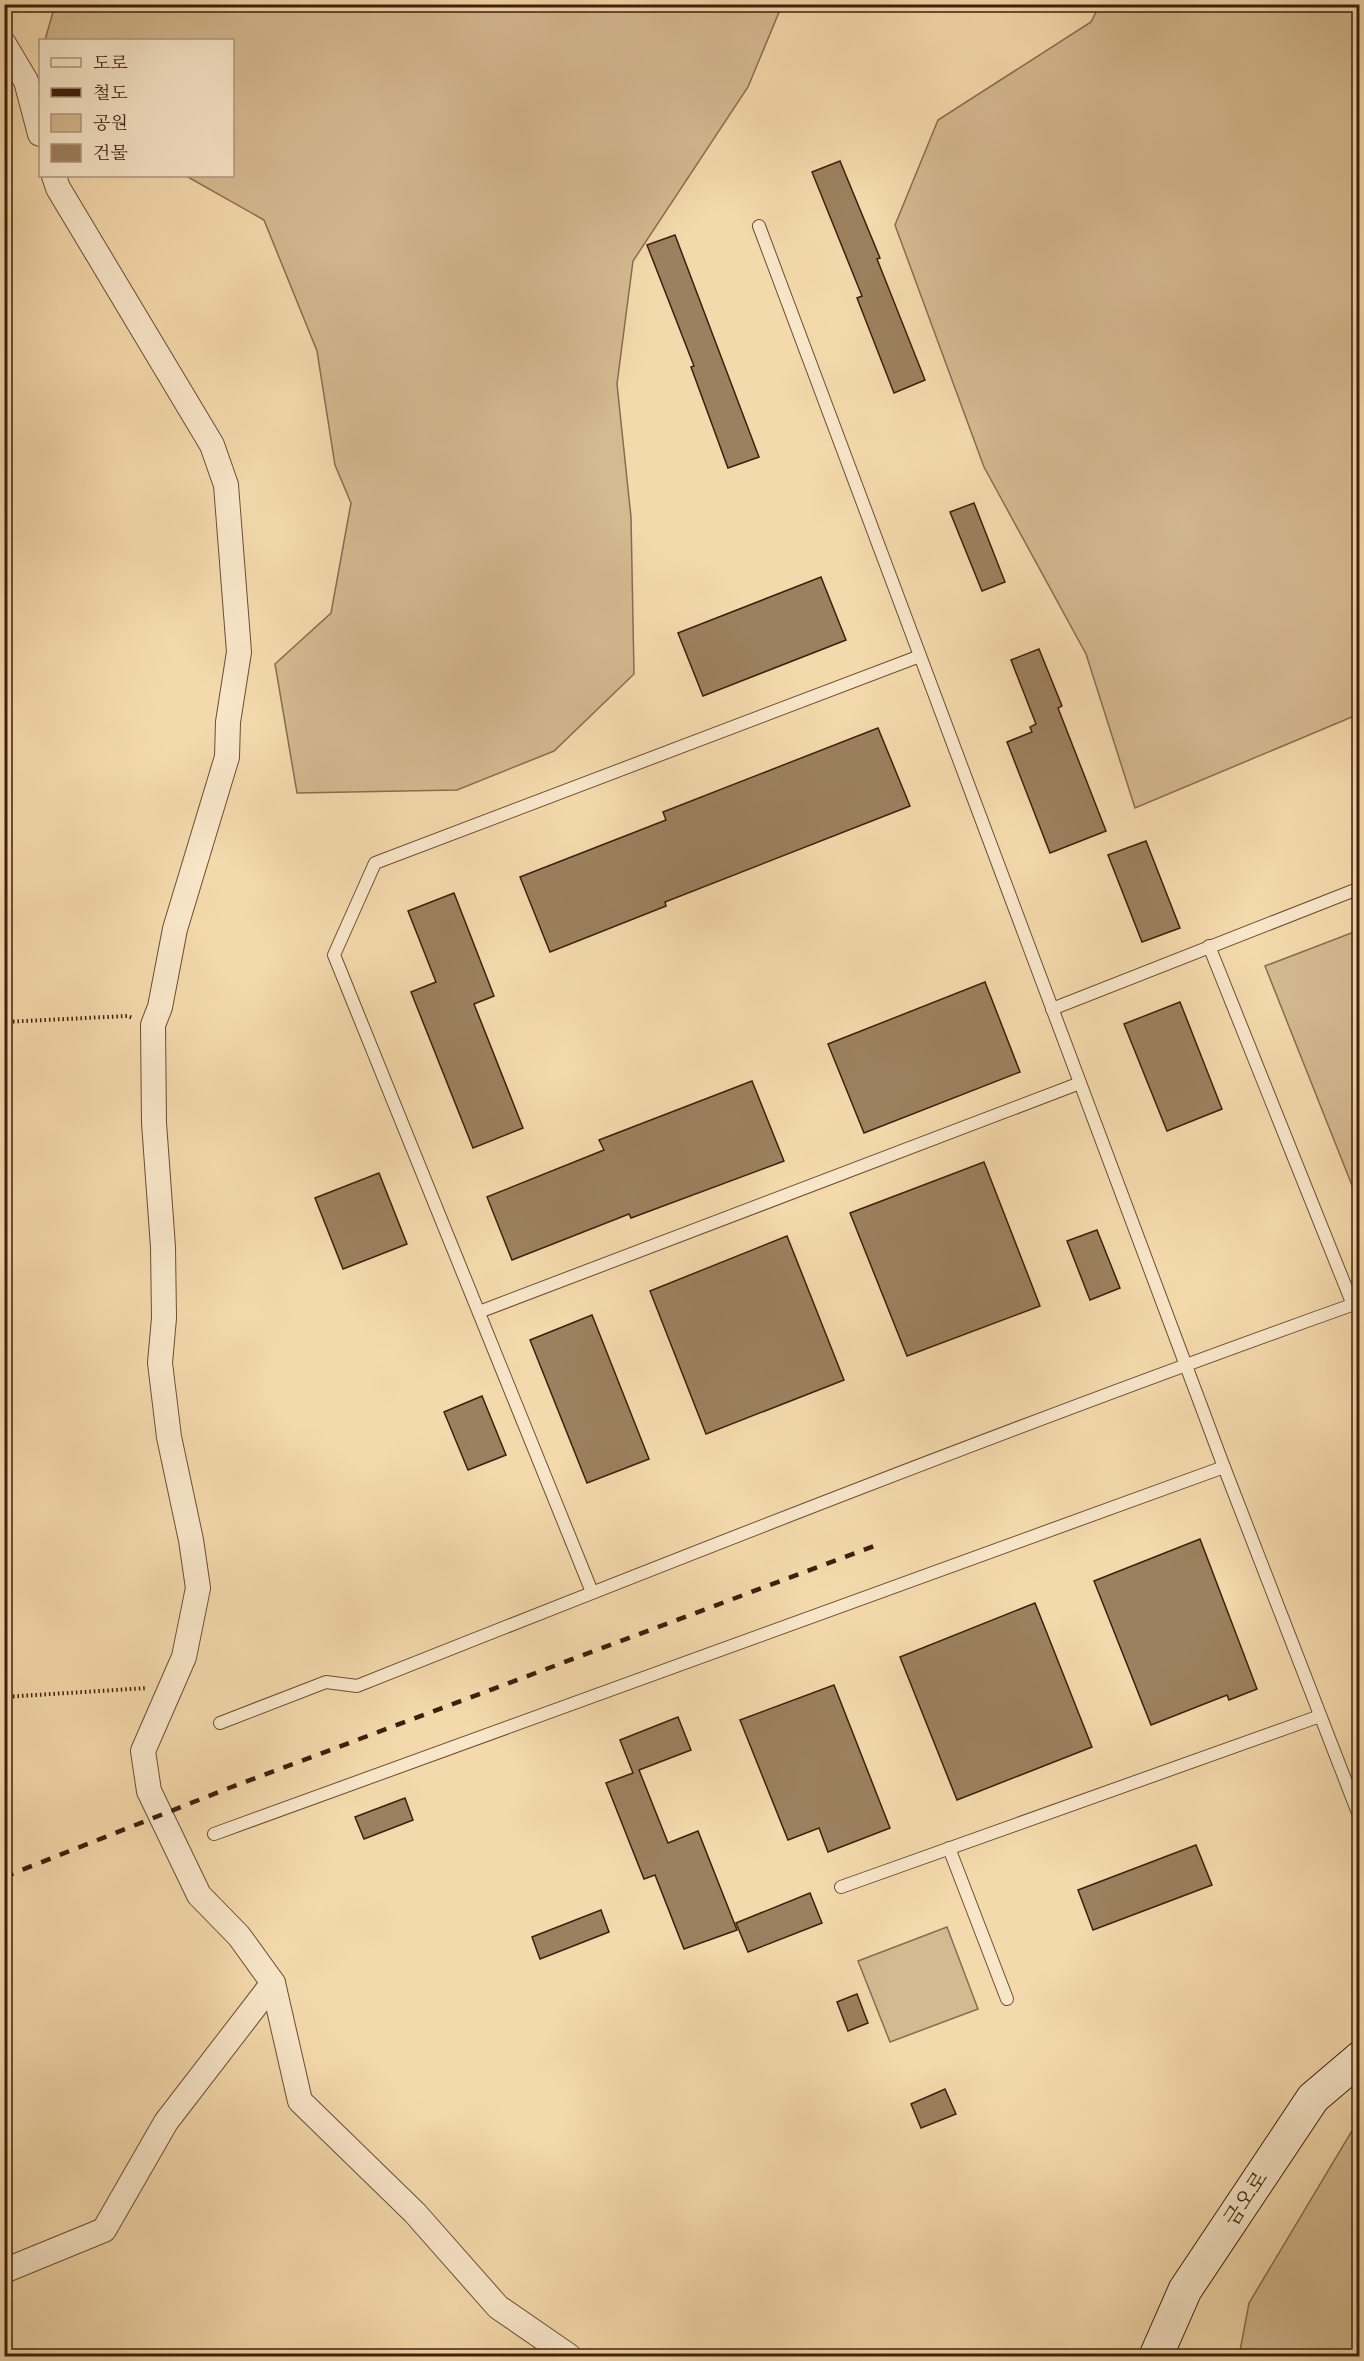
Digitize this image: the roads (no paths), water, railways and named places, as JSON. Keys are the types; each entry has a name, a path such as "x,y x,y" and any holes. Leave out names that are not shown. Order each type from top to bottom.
{"street":[{"path":"4,44 26,81 39,130"},
{"path":"54,177 58,188 126,304 212,445 226,485 239,652 228,722 227,757 176,929 160,1007 153,1025 154,1123 164,1294 160,1363 169,1437 191,1540 198,1588 184,1657 143,1751 149,1791 199,1895 239,1936 273,1983 300,2102 415,2213 498,2307 569,2356"},
{"path":"4,2271 104,2230 166,2122 273,1983"},
{"name":"금오로","path":"1156,2356 1185,2290 1313,2098 1359,2058"}],"lane":[{"path":"759,226 1224,1467 1359,1818"},
{"path":"592,1592 334,955 375,863 920,657"},
{"path":"1052,1008 1359,888"},
{"path":"220,1723 326,1682 357,1686 592,1592 1186,1364 1356,1303 1209,946"},
{"path":"479,1312 1080,1083"},
{"path":"214,1834 1224,1467"},
{"path":"841,1887 1320,1716"},
{"path":"949,1848 1007,1999"}],"railway":[{"path":"4,1877 229,1788 874,1546"}]}
